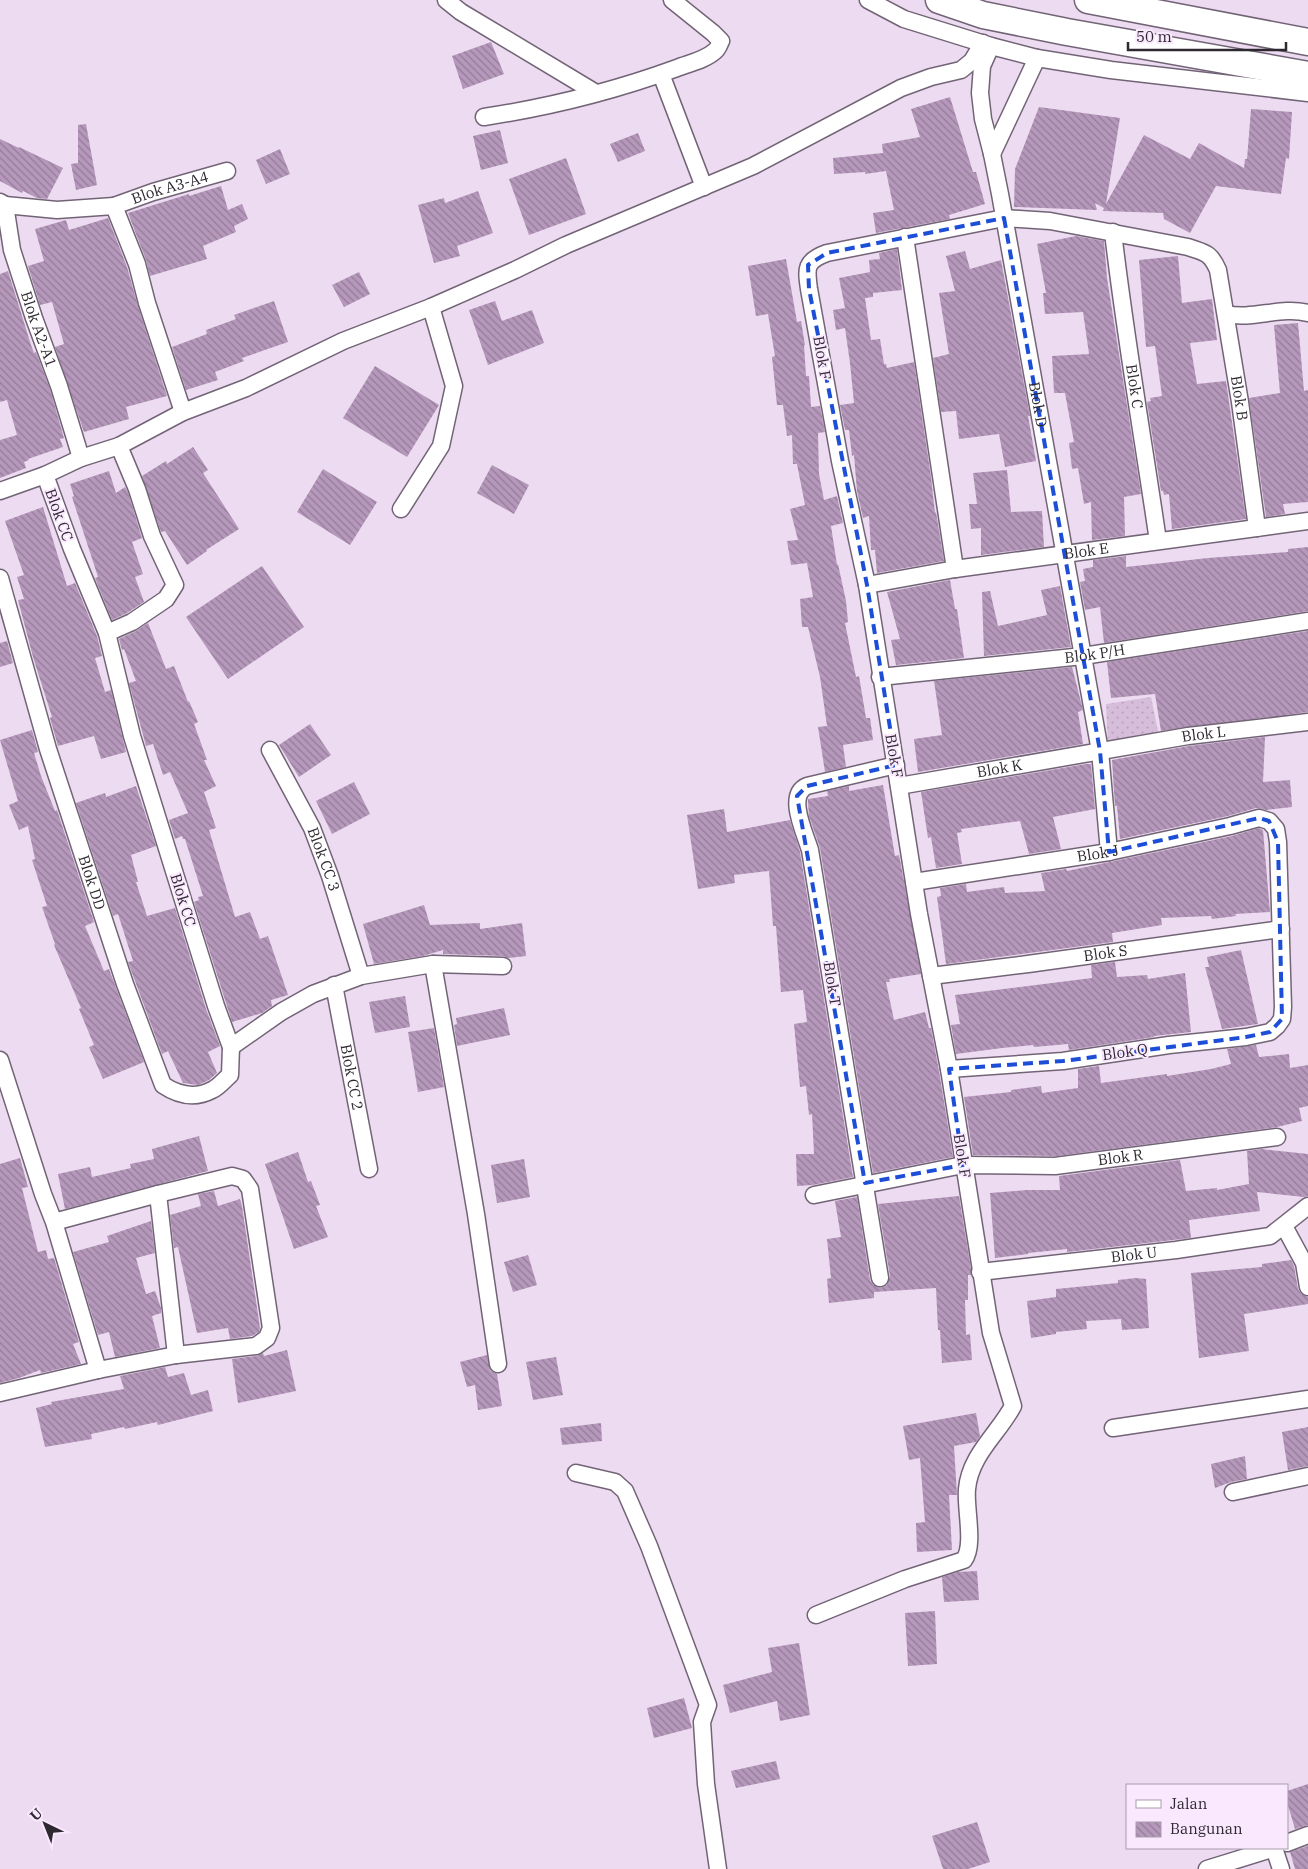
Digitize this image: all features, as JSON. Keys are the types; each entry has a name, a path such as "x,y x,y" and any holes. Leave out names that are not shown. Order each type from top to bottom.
{"main road":[{"path":"939,0 983,14 1020,22 1308,75"},
{"path":"1088,0 1308,42"}],"street":[{"path":"446,0 461,12 596,92"},
{"path":"484,117 538,108 661,74 706,58 717,50 720,41 713,33 672,0"},
{"path":"868,0 904,19 987,45 1037,58 1111,70 1308,93"},
{"path":"0,491 45,475 81,458 119,446 183,412 246,388 343,341 431,307 566,245 753,166 901,88 931,77 961,70 987,45"},
{"name":"Blok D","path":"987,45 980,76 983,119 992,154 1004,218 1100,751 1108,852"},
{"path":"992,154 1037,58"},
{"path":"661,74 704,187"},
{"name":"Blok A3-A4","path":"3,203 57,210 114,206 153,192 227,171"},
{"name":"Blok A2-A1","path":"3,203 12,250 59,386 81,458"},
{"path":"114,206 137,264 147,303 183,412"},
{"path":"955,569 905,237 1004,218 1050,221 1113,232"},
{"name":"Blok B","path":"1113,232 1188,247 1212,258 1218,270 1240,402 1257,528"},
{"name":"Blok C","path":"1113,232 1125,331 1158,541"},
{"name":"Blok F","path":"816,1615 905,1579 964,1560 968,1550 967,1489 970,1473 976,1458 1013,1406 990,1333 949,1069 914,882 880,677 867,585 840,461 807,272 808,265 812,260 827,253 905,237"},
{"path":"401,510 440,446 454,386 431,307"},
{"path":"1226,314 1237,316 1298,310 1308,313"},
{"path":"107,633 132,622 166,600 175,585 152,536 119,446"},
{"name":"Blok CC","path":"45,475 72,549 107,633 132,736 216,1006 231,1047"},
{"name":"Blok E","path":"867,585 955,569 1308,521"},
{"name":"Blok DD","path":"0,578 48,749 124,984 163,1085 176,1093 196,1095 213,1090 230,1074 231,1047"},
{"name":"Blok P/H","path":"880,677 1083,656 1308,621"},
{"name":"Blok L","path":"1100,751 1188,736 1308,722"},
{"name":"Blok CC 3","path":"270,750 312,828 330,876 361,976"},
{"name":"Blok K","path":"899,786 1100,751"},
{"name":"Blok T","path":"880,1278 866,1183 810,850 796,806 797,796 807,786 896,765"},
{"name":"Blok J","path":"914,882 1108,852 1259,818 1269,821 1276,829 1281,929"},
{"name":"Blok S","path":"931,976 1281,929"},
{"name":"Blok Q","path":"949,1069 1063,1061 1169,1045 1246,1037 1270,1032 1282,1018 1281,929"},
{"path":"231,1047 281,1012 312,994 361,976 433,964 503,966"},
{"path":"433,964 476,1214 498,1364"},
{"name":"Blok CC 2","path":"334,985 369,1169"},
{"path":"0,1060 43,1194 54,1222 98,1370"},
{"name":"Blok R","path":"814,1195 866,1183 963,1165 1055,1166 1277,1137"},
{"path":"0,1393 98,1370 176,1355 256,1346 268,1338 271,1328 250,1189 243,1179 232,1176 54,1222"},
{"path":"158,1194 176,1355"},
{"name":"Blok U","path":"980,1272 1176,1250 1270,1236 1308,1206"},
{"path":"1284,1226 1304,1263 1308,1286"},
{"path":"1114,1428 1308,1399"},
{"path":"576,1472 616,1482 625,1491 649,1546 708,1705 702,1722 706,1784 718,1869"},
{"path":"1233,1492 1308,1476"},
{"path":"1288,1843 1308,1835"},
{"path":"1207,1869 1270,1849"},
{"path":"1279,1849 1280,1869"}],"highlighted area":[{"path":"1004,218 1100,751 1109,852 1259,818 1269,821 1278,842 1282,1019 1270,1032 1246,1037 1063,1061 949,1069 963,1165 865,1183 797,796 807,786 896,765 867,585 809,289 808,265 827,253"}],"shaded area":[{"path":"1151,697 1159,736 1108,745 1106,704"}],"building":[{"path":"491,42 504,74 463,89 452,56"},
{"path":"950,97 985,204 949,215 950,219 876,233 873,213 894,210 886,171 865,174 865,172 834,174 833,158 883,153 882,144 920,137 911,109"},
{"path":"1039,107 1120,118 1106,204 1144,135 1190,159 1199,143 1244,168 1245,159 1247,159 1251,109 1292,112 1289,159 1286,158 1281,194 1216,186 1190,233 1164,219 1163,213 1103,211 1104,208 1095,203 1097,210 1014,207 1015,169"},
{"path":"86,124 97,185 76,190 71,164 78,163 78,125"},
{"path":"500,130 508,163 481,170 473,136"},
{"path":"638,133 645,151 618,162 610,144"},
{"path":"0,139 63,168 47,199 37,198 23,191 22,193 0,181"},
{"path":"280,149 290,174 266,184 256,160"},
{"path":"566,158 586,214 529,235 509,179"},
{"path":"221,186 228,210 242,204 248,219 234,226 236,232 203,246 207,259 150,276 128,213"},
{"path":"478,191 493,233 457,246 460,256 434,263 418,205 444,198 445,203"},
{"path":"108,218 127,267 167,396 126,407 129,419 84,432 55,347 64,344 52,302 40,305 28,266 44,261 35,229 66,220 69,230"},
{"path":"1076,236 1104,241 1107,278 1141,494 1124,497 1125,536 1092,540 1091,502 1084,504 1078,468 1072,469 1069,443 1074,442 1065,393 1054,393 1052,356 1089,354 1083,312 1045,314 1043,293 1046,293 1037,244"},
{"path":"897,249 902,290 873,293 873,297 865,298 871,340 880,339 884,364 886,364 887,368 914,362 935,513 944,561 877,573 875,550 871,550 869,516 863,518 857,491 854,455 852,456 849,430 845,430 840,405 854,403 845,328 836,330 833,310 845,308 839,278 870,272 869,260 880,259 879,253"},
{"path":"965,251 970,269 1001,260 1030,416 1028,416 1036,461 1005,467 999,434 959,439 956,411 941,412 933,358 949,354 939,293 955,291 946,256"},
{"path":"1178,256 1182,303 1212,299 1217,340 1190,343 1197,384 1226,381 1246,519 1172,529 1169,494 1164,495 1163,491 1161,491 1147,402 1151,401 1150,398 1162,396 1155,346 1146,347 1139,260"},
{"path":"786,259 797,322 801,321 805,345 806,376 809,376 811,407 820,406 825,432 818,433 819,474 824,500 837,496 843,523 831,526 837,565 846,601 848,622 845,623 856,677 859,676 866,718 870,718 873,740 843,745 846,767 825,772 818,727 827,726 820,677 808,627 802,627 800,599 813,597 807,563 791,565 787,541 798,540 790,509 805,505 797,464 793,464 792,435 787,436 783,405 777,405 772,357 775,356 768,314 756,316 748,266"},
{"path":"8,271 31,345 34,353 36,352 50,389 64,438 60,439 63,447 28,459 24,462 26,468 0,478 0,440 17,435 7,400 0,402 0,274"},
{"path":"359,272 370,294 344,307 332,285"},
{"path":"274,301 288,342 242,358 244,361 215,372 218,380 186,390 172,347 207,334 206,330 236,319 234,315"},
{"path":"495,301 502,321 532,310 544,343 488,365 469,310"},
{"path":"1298,323 1304,391 1308,390 1308,502 1283,504 1285,514 1266,517 1249,398 1280,393 1274,325"},
{"path":"375,366 439,405 407,457 343,418"},
{"path":"193,447 208,470 203,473 239,529 206,550 187,565 165,531 161,532 142,476 166,461 167,464"},
{"path":"492,465 529,485 514,514 477,493"},
{"path":"323,469 377,502 350,545 297,512"},
{"path":"1007,470 1011,512 1042,511 1044,547 981,555 981,528 971,529 969,504 977,504 973,473"},
{"path":"109,471 116,493 125,487 128,492 142,538 132,542 143,574 135,577 144,602 112,620 95,578 98,577 72,497 74,496 70,484"},
{"path":"43,507 67,586 75,583 97,636 102,656 95,658 105,692 111,690 126,752 101,759 94,736 58,746 50,718 52,717 33,657 18,600 24,599 17,577 24,575 5,521"},
{"path":"1308,547 1308,611 1104,643 1100,607 1085,610 1080,582 1085,581 1083,569 1093,567 1093,560 1126,556 1126,567 1288,552 1288,549"},
{"path":"262,566 304,627 228,679 186,617"},
{"path":"950,580 955,609 957,609 964,658 896,665 891,640 900,639 887,592"},
{"path":"1060,586 1071,647 984,656 982,592 990,591 998,626 1047,615 1041,590"},
{"path":"148,623 166,669 174,666 198,722 194,724 207,760 204,760 216,786 204,792 216,828 209,830 235,917 250,912 260,939 268,936 288,995 271,1000 272,1006 262,1013 232,1022 194,902 199,900 198,897 203,896 185,839 182,836 175,839 169,820 188,813 170,772 163,775 153,744 146,746 129,683 136,681 119,639"},
{"path":"1308,631 1308,712 1161,731 1155,694 1111,698 1107,662"},
{"path":"7,641 13,663 0,667 0,643"},
{"path":"1072,667 1083,710 1078,712 1083,744 918,772 914,739 942,735 934,681"},
{"path":"310,724 331,755 299,777 279,745"},
{"path":"32,730 38,752 34,753 41,776 55,811 57,810 94,922 85,926 104,971 109,969 144,1062 103,1079 89,1047 94,1045 79,1009 81,1008 54,945 42,907 47,906 32,860 35,859 28,826 19,830 9,805 18,801 0,740"},
{"path":"1265,737 1263,782 1290,780 1292,807 1266,810 1256,808 1228,816 1120,839 1117,806 1115,806 1112,760 1189,746"},
{"path":"1091,764 1095,809 1053,817 1061,849 1029,854 1020,821 961,829 962,832 957,833 962,864 936,868 931,837 928,838 921,792"},
{"path":"354,782 370,814 332,834 316,801"},
{"path":"883,785 895,856 899,855 921,974 889,979 890,982 886,982 894,1020 925,1012 929,1028 931,1028 953,1157 873,1173 820,848 809,816 808,799 828,796 827,791 849,786 849,791"},
{"path":"136,786 156,846 131,855 138,882 136,882 147,916 175,908 206,1009 220,1046 208,1052 217,1073 209,1080 198,1085 183,1083 168,1051 162,1054 128,962 133,961 118,914 113,916 76,803 105,793 106,797"},
{"path":"724,809 727,832 790,820 800,852 853,1177 813,1185 797,1186 796,1154 814,1154 812,1114 809,1115 806,1086 800,1087 794,1024 807,1022 803,990 781,992 776,926 773,926 769,871 734,875 735,883 698,889 687,815"},
{"path":"1259,828 1263,830 1270,912 1235,914 1236,916 1212,919 1211,916 1161,918 1162,925 1112,933 1113,942 946,964 937,897 941,896 940,888 966,884 967,892 1004,887 1005,893 1045,891 1041,873 1066,869 1067,871 1232,836"},
{"path":"424,905 430,925 480,923 480,929 522,923 526,956 509,958 503,956 443,954 443,950 423,956 374,964 363,924"},
{"path":"1241,950 1258,1024 1222,1029 1205,967 1209,967 1207,957"},
{"path":"1115,962 1117,977 1147,975 1148,979 1185,973 1191,1032 1069,1050 1068,1044 1034,1047 1033,1045 956,1054 951,1025 960,1024 955,995 1092,978 1091,965"},
{"path":"405,996 410,1027 375,1033 369,1002"},
{"path":"504,1008 510,1035 457,1046 454,1025 457,1024 456,1018"},
{"path":"434,1028 444,1087 418,1092 408,1032"},
{"path":"1256,1045 1259,1057 1289,1054 1290,1068 1308,1065 1308,1106 1299,1108 1302,1121 1277,1127 1057,1156 973,1155 964,1097 1011,1092 1011,1090 1041,1086 1042,1093 1078,1088 1078,1069 1099,1066 1101,1083 1211,1069 1231,1064 1227,1049"},
{"path":"199,1136 208,1171 65,1209 58,1174 90,1167 92,1177 131,1168 130,1164 154,1159 152,1149"},
{"path":"1261,1149 1308,1154 1308,1196 1257,1192 1260,1211 1189,1220 1191,1238 1067,1252 1067,1249 995,1258 990,1193 1060,1190 1059,1176 1180,1160 1186,1191 1217,1188 1217,1190 1249,1184 1247,1151"},
{"path":"298,1152 308,1182 311,1181 320,1205 316,1206 328,1237 294,1249 265,1164"},
{"path":"20,1158 28,1187 22,1188 38,1252 46,1250 48,1259 54,1258 79,1342 73,1344 81,1364 41,1373 40,1370 0,1383 0,1164"},
{"path":"524,1159 530,1197 497,1203 491,1165"},
{"path":"214,1191 218,1206 240,1199 242,1206 260,1328 259,1332 252,1336 230,1339 228,1328 197,1333 178,1247 174,1248 170,1215 201,1206 198,1194"},
{"path":"959,1196 971,1269 971,1275 968,1275 968,1300 965,1300 966,1335 970,1334 972,1360 942,1363 936,1288 874,1292 874,1298 829,1303 827,1279 831,1278 827,1239 841,1237 835,1201 857,1197 870,1280 873,1285 881,1288 887,1285 890,1276 878,1204"},
{"path":"151,1221 155,1253 136,1258 146,1294 155,1291 161,1308 161,1313 152,1316 160,1348 115,1357 109,1332 98,1335 73,1252 109,1242 107,1236"},
{"path":"528,1255 537,1285 513,1292 504,1262"},
{"path":"1291,1260 1294,1266 1298,1289 1301,1294 1308,1297 1308,1304 1244,1314 1249,1351 1199,1358 1191,1273 1262,1267 1262,1264"},
{"path":"1146,1279 1149,1328 1122,1330 1121,1319 1086,1321 1087,1329 1056,1332 1056,1334 1031,1338 1027,1301 1056,1297 1056,1289 1118,1283 1118,1280"},
{"path":"287,1350 296,1391 238,1403 232,1359 257,1356 263,1353 264,1356"},
{"path":"487,1355 490,1370 497,1374 502,1406 478,1410 475,1385 467,1387 460,1362"},
{"path":"556,1357 563,1395 533,1400 526,1362"},
{"path":"165,1367 168,1377 184,1373 191,1395 208,1390 213,1411 158,1425 157,1422 91,1434 92,1439 45,1447 36,1408 52,1404 51,1402 124,1389 120,1376"},
{"path":"976,1413 980,1436 976,1442 954,1446 957,1495 949,1495 952,1550 917,1552 916,1523 925,1522 920,1458 909,1460 903,1426"},
{"path":"601,1423 602,1441 562,1445 560,1428"},
{"path":"1308,1427 1308,1466 1288,1470 1282,1432"},
{"path":"1245,1456 1247,1479 1215,1488 1211,1464"},
{"path":"977,1571 979,1600 944,1602 942,1577 958,1572"},
{"path":"935,1611 937,1664 908,1666 905,1613"},
{"path":"799,1643 810,1715 780,1721 777,1701 730,1713 723,1685 772,1672 768,1648"},
{"path":"684,1698 692,1728 654,1738 647,1708"},
{"path":"776,1761 780,1779 736,1788 731,1771"},
{"path":"1308,1784 1308,1825 1295,1829 1288,1805 1288,1791"},
{"path":"977,1822 990,1862 968,1869 943,1869 932,1836"},
{"path":"1308,1846 1308,1869 1295,1869 1290,1852"}]}
